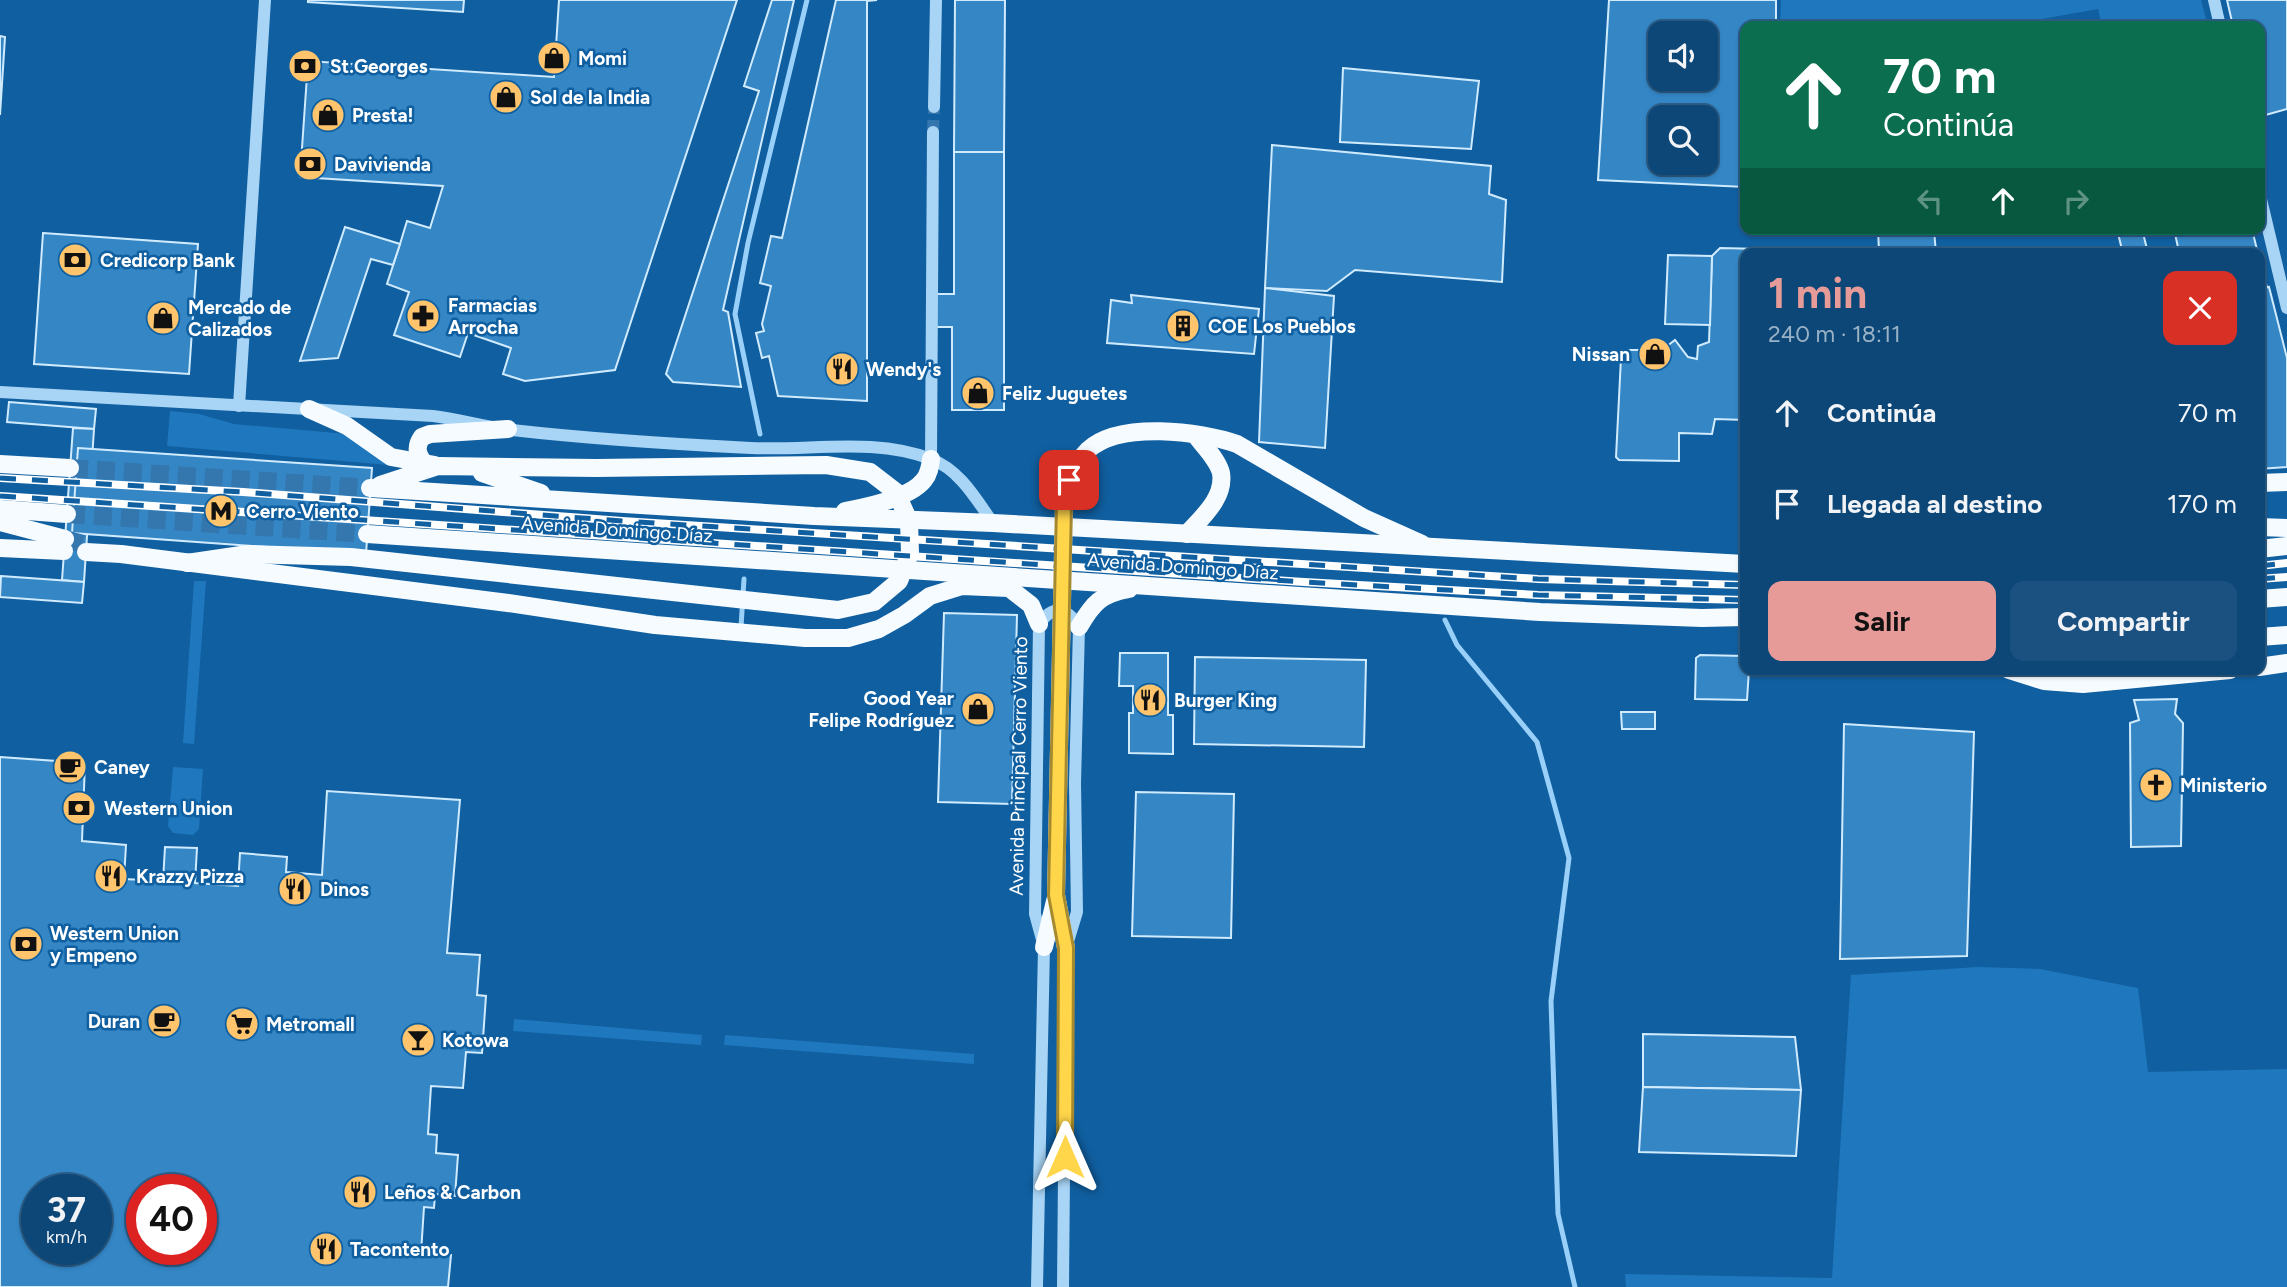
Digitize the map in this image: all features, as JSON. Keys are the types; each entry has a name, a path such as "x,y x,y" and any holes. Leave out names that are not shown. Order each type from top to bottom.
{"main road":[{"path":"187,563 248,554 351,557 838,610 874,602 899,581 909,553 909,522 896,492 870,472 826,465 431,465 391,457 347,426 309,409"},
{"path":"431,465 418,454 417,448 422,437 430,434 508,429"},
{"path":"1044,947 1056,895 1070,625 1064,504 1069,480 1077,463 1090,448 1113,437 1137,432 1169,431 1220,438 1237,444 1364,518 1432,548"},
{"path":"1187,534 1213,505 1219,491 1221,472 1196,436"},
{"path":"814,516 888,502 923,482 930,470 932,459"},
{"path":"0,464 70,468"},
{"name":"Avenida Domingo Díaz","path":"431,465 370,488 814,516 993,523 1740,564"},
{"path":"463,467 565,500"},
{"path":"2265,483 2287,482"},
{"path":"0,509 67,513"},
{"path":"0,522 65,545 0,548"},
{"path":"2265,527 2287,528"},
{"name":"Avenida Domingo Díaz","path":"367,534 1540,612 1740,617"},
{"path":"2265,548 2287,546"},
{"path":"86,549 508,603 655,625 805,638 848,638 879,629 930,596 962,586 1110,593 1148,584"},
{"path":"1009,588 1031,605 1039,624"},
{"path":"1070,625 1110,593"},
{"path":"2265,599 2287,597"},
{"path":"2265,666 2287,663"},
{"path":"2024,675 2043,681 2084,684 2178,675"},
{"path":"1056,895 1066,948"}],"street":[{"path":"239,407 265,0"},
{"path":"934,107 936,0"},
{"path":"2214,0 2219,21"},
{"path":"932,459 933,132"},
{"path":"2265,216 2287,308"},
{"path":"0,392 433,416 508,429 755,448 879,448 932,459 953,471 993,523"},
{"name":"Avenida Principal Cerro Viento","path":"1037,1287 1044,947 1035,914 1039,624 1049,612 1059,610 1068,613 1070,625"},
{"path":"1063,1287 1066,948 1077,912 1076,783 1070,625"}],"shaded area":[{"path":"1781,0 2201,0 2207,21 2101,21 2098,9 2031,21 1780,21"},
{"path":"170,411 199,414 234,424 347,434 389,465 167,446"},
{"path":"194,581 206,581 194,744 183,743"},
{"path":"173,767 203,769 199,829 193,835 173,833 168,826"},
{"path":"1978,967 2040,969 2138,988 2148,1072 2287,1069 2287,1287 1626,1287 1625,1274 1832,1278 1851,975"},
{"path":"514,1019 702,1035 701,1045 513,1031"},
{"path":"725,1035 974,1054 974,1064 724,1045"}],"building":[{"path":"308,0 464,0 463,12"},
{"path":"559,0 737,0 615,370 525,381 503,374 511,348 468,333 460,357 394,335 409,292 387,284 407,221 430,228 443,186 300,177 308,61 554,77"},
{"path":"772,0 794,0 723,310 728,312 741,387 673,382 666,374 759,91 744,86"},
{"path":"836,0 877,0 867,1 867,401 778,396 769,356 762,358 756,333 764,331 762,324 771,286 760,283 771,236 782,238"},
{"path":"955,0 1005,0 1004,152 954,152"},
{"path":"1609,0 1776,0 1776,21 1740,21 1740,187 1598,180"},
{"path":"2227,0 2287,0 2287,109 2265,115 2265,21 2232,21"},
{"path":"0,36 5,37 0,115"},
{"path":"1343,68 1479,81 1471,149 1340,142"},
{"path":"1272,145 1491,166 1489,194 1506,200 1502,282 1355,270 1327,291 1265,288"},
{"path":"954,152 1004,152 1004,410 952,410 952,327 936,327 936,294 954,294"},
{"path":"345,227 400,244 393,265 371,259 338,358 300,361"},
{"path":"43,233 198,244 189,374 34,364"},
{"path":"1878,235 1934,235 1936,248 1879,248"},
{"path":"2118,235 2144,235 2147,248 2122,248"},
{"path":"2175,235 2253,235 2257,248 2178,248"},
{"name":"Nissan","path":"1720,248 1740,248 1740,420 1715,419 1712,434 1679,433 1679,461 1619,460 1616,457 1621,358 1629,350 1662,350 1675,340 1688,357 1697,359 1698,346 1709,342 1712,256"},
{"path":"1668,255 1712,256 1710,325 1665,324"},
{"path":"2269,287 2287,358 2287,467 2265,469 2265,288"},
{"path":"1265,288 1334,296 1325,448 1259,442"},
{"name":"COE Los Pueblos","path":"1131,295 1259,309 1254,354 1107,343 1111,300 1132,303"},
{"path":"9,402 96,409 94,429 7,422"},
{"path":"73,428 94,429 84,582 62,580"},
{"name":"Cerro Viento","path":"78,448 372,468 366,554 72,533"},
{"path":"1,576 84,582 82,603 0,597"},
{"name":"Good Year Felipe Rodríguez","path":"944,613 1017,615 1012,804 938,802"},
{"name":"Burger King","path":"1120,653 1168,653 1168,715 1173,715 1173,754 1129,753 1129,713 1133,713 1133,686 1119,686"},
{"path":"1700,655 1740,656 1740,675 1749,675 1747,700 1695,699 1696,658"},
{"path":"1195,657 1366,660 1364,747 1194,744"},
{"name":"Ministerio","path":"2177,699 2175,714 2183,723 2181,846 2131,847 2130,723 2139,720 2134,700"},
{"path":"1621,712 1655,712 1655,729 1622,729"},
{"path":"1844,724 1974,732 1967,956 1840,959"},
{"name":"Metromall","path":"0,757 85,763 82,841 126,845 124,879 163,881 165,847 197,848 195,883 238,886 240,853 287,857 286,872 322,875 327,791 460,800 447,953 480,955 477,995 486,996 482,1053 466,1052 463,1088 431,1086 428,1134 437,1135 436,1153 458,1155 455,1196 435,1194 434,1208 424,1207 421,1253 451,1255 448,1287 0,1287"},
{"path":"1136,792 1234,794 1231,938 1132,936"},
{"path":"1643,1034 1795,1037 1801,1090 1643,1087"},
{"path":"1643,1087 1801,1090 1796,1156 1639,1152"}],"waterway":[{"path":"760,434 735,314 748,243 807,0"},
{"path":"741,627 744,579"},
{"path":"1445,620 1457,645 1537,742 1569,858 1551,1001 1558,1214 1575,1287"}],"tunnel":[{"path":"933,132 934,107"},
{"path":"70,468 370,488"},
{"path":"67,514 367,534"},
{"path":"65,539 86,545"}],"railway":[{"path":"0,478 243,492 622,521 1538,579 1740,585"},
{"path":"0,496 1304,582 1538,595 1740,600"},
{"path":"2265,565 2287,563"},
{"path":"2265,579 2287,577"}],"place":[{"name":"Momi","path":"554,58"},
{"name":"St.Georges","path":"305,66"},
{"name":"Sol de la India","path":"506,97"},
{"name":"Presta!","path":"328,115"},
{"name":"Davivienda","path":"310,164"},
{"name":"Credicorp Bank","path":"75,260"},
{"name":"Farmacias Arrocha","path":"423,316"},
{"name":"Mercado de Calizados","path":"163,318"},
{"name":"COE Los Pueblos","path":"1183,326"},
{"name":"Nissan","path":"1655,354"},
{"name":"Wendy's","path":"842,369"},
{"name":"Feliz Juguetes","path":"978,393"},
{"name":"Cerro Viento","path":"221,511"},
{"name":"Burger King","path":"1150,700"},
{"name":"Good Year Felipe Rodríguez","path":"978,709"},
{"name":"Caney","path":"70,767"},
{"name":"Ministerio","path":"2156,785"},
{"name":"Western Union","path":"79,808"},
{"name":"Krazzy Pizza","path":"111,876"},
{"name":"Dinos","path":"295,889"},
{"name":"Western Union y Empeno","path":"26,944"},
{"name":"Duran","path":"164,1021"},
{"name":"Metromall","path":"242,1024"},
{"name":"Kotowa","path":"418,1040"},
{"name":"Leños & Carbon","path":"360,1192"},
{"name":"Tacontento","path":"326,1249"}],"route":[{"path":"1065,1157 1066,948 1056,895 1064,504 1069,480"}]}
